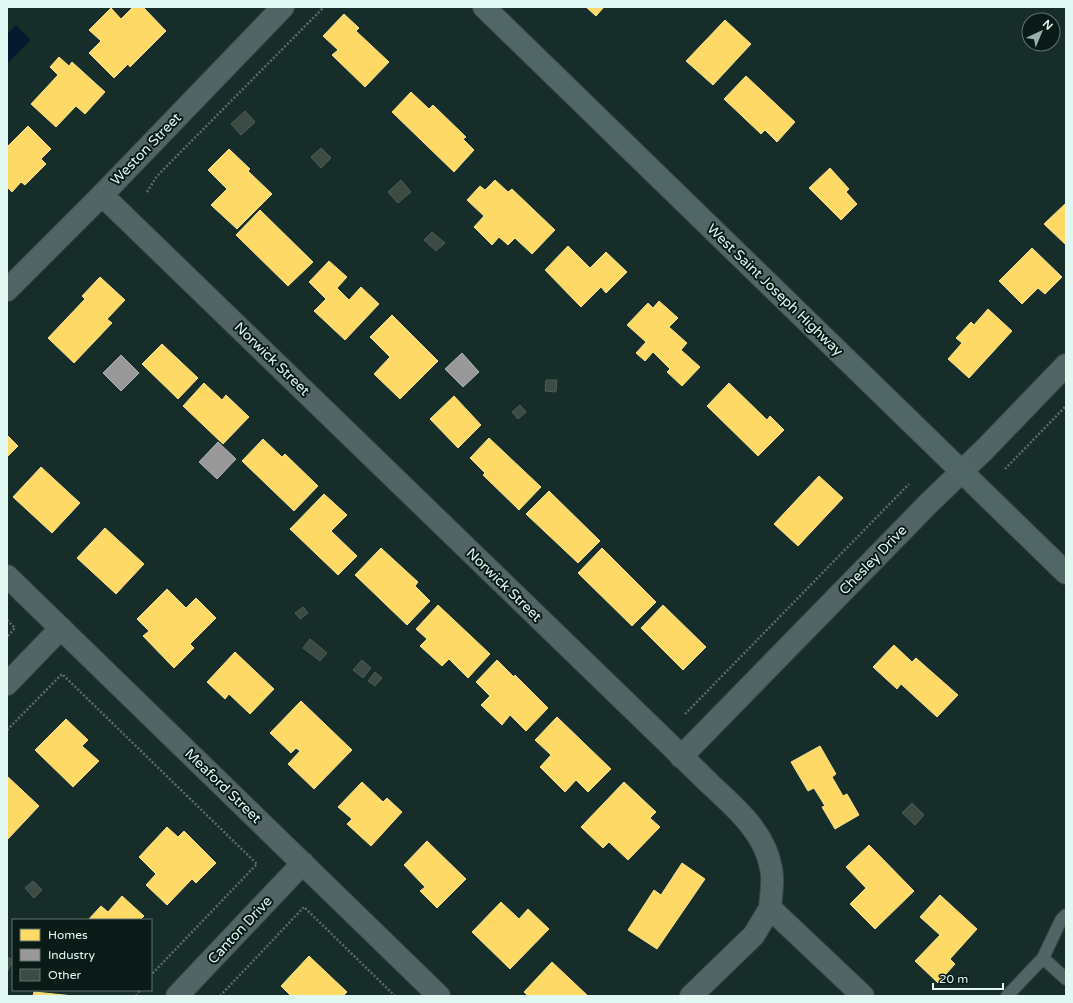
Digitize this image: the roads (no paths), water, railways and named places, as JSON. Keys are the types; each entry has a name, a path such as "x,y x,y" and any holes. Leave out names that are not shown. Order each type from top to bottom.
{"street":[{"name":"Weston Street","path":"7,290 102,195 283,7"},
{"name":"West Saint Joseph Highway","path":"484,7 1066,573"},
{"name":"Norwick Street","path":"102,195 681,757 738,810 754,829 766,851 772,869 770,908"},
{"name":"Chesley Drive","path":"681,757 928,504 962,472 1066,364"},
{"name":"Meaford Street","path":"7,576 440,996"},
{"path":"7,684 61,628"},
{"name":"Canton Drive","path":"177,996 303,863"},
{"path":"691,996 754,935 770,908 863,996"}],"lane":[{"path":"1008,996 1043,958 1061,920 1066,916"},
{"path":"1043,958 1066,979"}],"water":[{"path":"16,25 31,40 7,64 7,34"}]}
